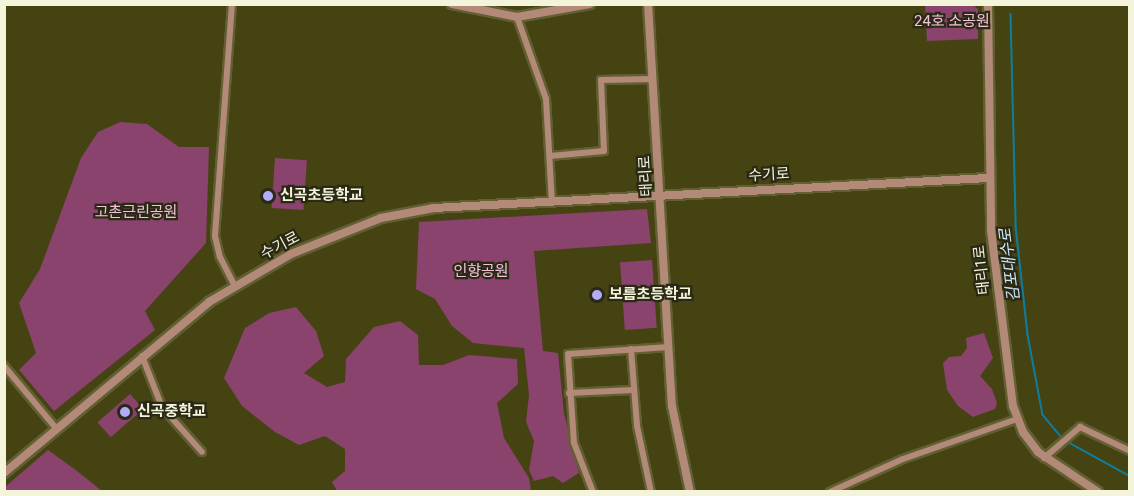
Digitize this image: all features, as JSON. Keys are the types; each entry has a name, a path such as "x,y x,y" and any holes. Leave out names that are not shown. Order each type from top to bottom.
{"street":[{"path":"232,4 215,236 220,257 235,286"},
{"path":"452,4 517,17 590,4"},
{"name":"태리로","path":"648,4 675,429 690,492"},
{"name":"태리1로","path":"988,4 988,178 996,278 1017,419 1047,455 1098,492"},
{"path":"517,17 546,99 552,202"},
{"path":"550,156 604,151 601,80 653,79"},
{"name":"수기로","path":"4,473 55,427 197,311 235,286 311,245 381,218 434,208 988,178"},
{"path":"593,492 577,455 566,358 569,352 669,347"},
{"path":"631,349 633,390 651,492"},
{"path":"142,356 162,407 202,452"},
{"path":"4,366 55,427"},
{"path":"569,393 633,390"},
{"path":"830,492 903,459 1017,419"},
{"path":"1047,455 1080,427 1130,451"}],"green space":[{"name":"24호 소공원","path":"925,5 973,5 978,9 978,39 927,41"},
{"name":"고촌근린공원","path":"120,122 147,124 179,147 209,147 206,243 145,311 155,330 54,411 19,370 36,353 19,303 40,269 81,158 98,132"},
{"path":"275,158 307,160 303,210 272,208"},
{"name":"인향공원","path":"647,209 651,243 534,251 543,351 558,353 564,413 579,473 563,483 553,476 534,481 529,470 534,441 526,422 529,395 524,348 473,343 452,326 435,299 416,289 419,222"},
{"path":"652,260 657,328 625,330 620,262"},
{"path":"296,307 316,331 324,356 304,373 327,387 345,382 346,359 374,327 400,321 418,335 419,365 443,365 469,355 517,359 518,384 497,403 504,438 529,478 531,491 337,491 332,482 345,471 345,449 325,436 299,445 275,432 242,406 224,378 245,328 269,313"},
{"path":"984,333 993,358 980,376 992,389 997,403 995,409 973,417 958,406 947,390 943,363 949,357 961,356 967,348 966,338"},
{"path":"130,394 143,409 111,437 98,422"},
{"path":"48,450 102,491 5,491 5,487"}],"waterway":[{"name":"김포대수로","path":"1011,14 1016,226 1028,335 1043,415 1062,438"},
{"name":"김포대수로","path":"1066,441 1130,476"}],"place":[{"name":"신곡초등학교","path":"268,196"},
{"name":"보름초등학교","path":"597,295"},
{"name":"신곡중학교","path":"125,412"}]}
